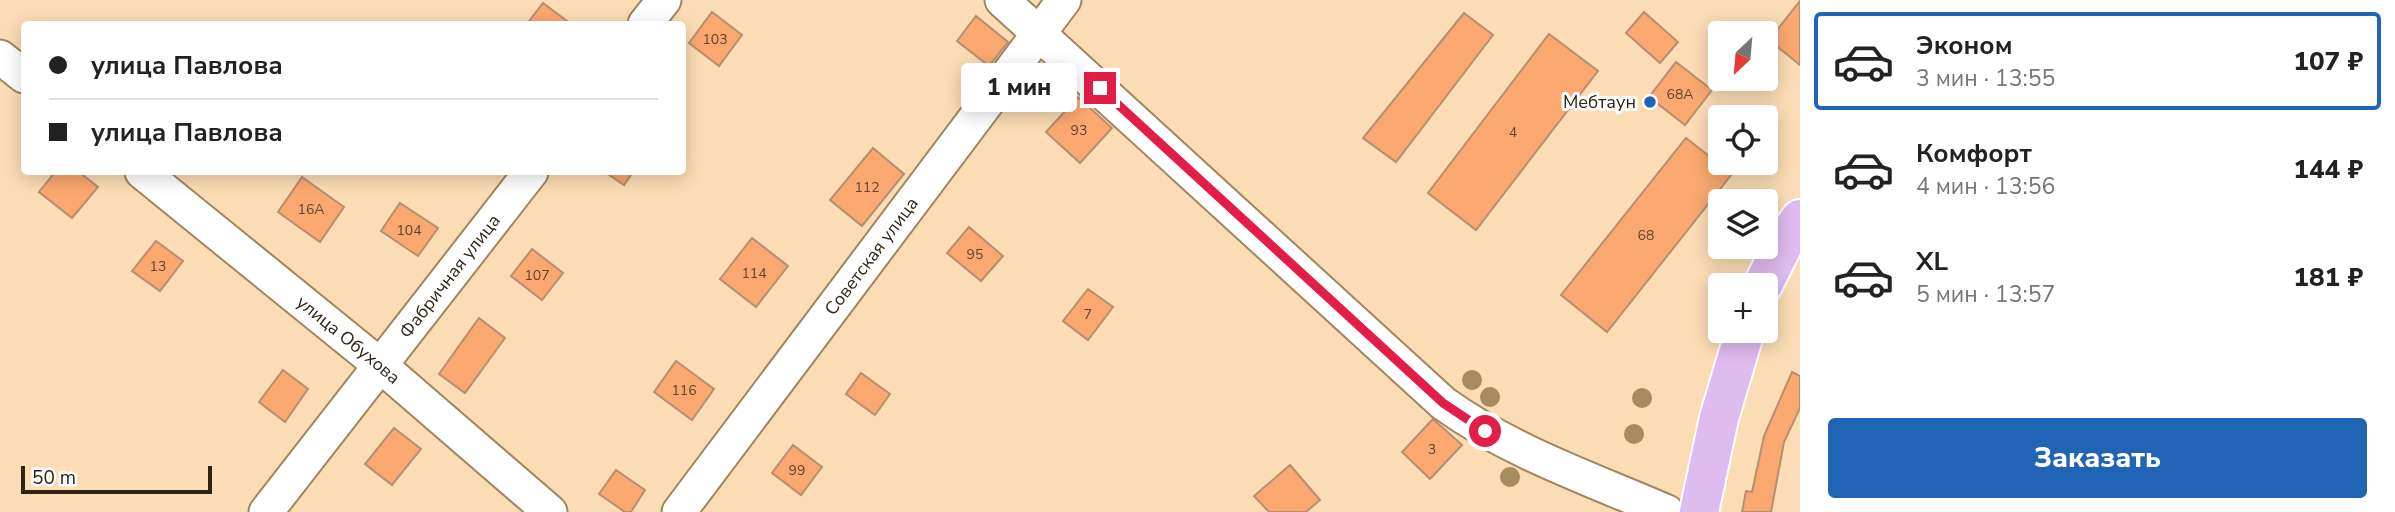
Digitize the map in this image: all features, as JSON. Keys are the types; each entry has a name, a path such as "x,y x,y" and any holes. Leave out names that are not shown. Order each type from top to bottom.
{"main road":[{"path":"1769,273 1786,239 1800,219"},
{"path":"1699,512 1719,418 1741,343"}],"street":[{"path":"647,21 663,0"},
{"path":"1002,0 1443,403 1472,424 1527,453 1667,512"},
{"name":"Советская улица","path":"679,512 1064,0"},
{"path":"0,57 21,74"},
{"name":"улица Обухова","path":"146,175 381,366 551,512"},
{"name":"Фабричная улица","path":"266,512 529,175"}],"building":[{"path":"1800,1 1800,65 1778,47 1778,29"},
{"path":"543,3 567,21 529,21"},
{"path":"712,12 742,35 719,66 689,43"},
{"path":"1644,12 1678,42 1660,63 1626,33"},
{"path":"1464,13 1493,35 1396,162 1363,138"},
{"path":"976,16 1008,42 989,66 957,41"},
{"path":"1549,34 1598,71 1476,230 1428,193"},
{"path":"1676,62 1711,91 1685,125 1649,97"},
{"path":"1078,97 1112,128 1080,163 1046,132"},
{"path":"1686,138 1708,155 1708,175 1731,175 1720,189 1708,189 1708,204 1607,332 1561,295"},
{"path":"873,148 904,174 862,226 830,200"},
{"path":"53,175 83,175 98,187 72,218 39,192"},
{"path":"609,175 631,175 624,185"},
{"path":"302,177 344,207 320,242 278,212"},
{"path":"400,203 438,228 418,256 381,231"},
{"path":"969,227 1003,256 981,281 947,253"},
{"path":"752,238 788,266 756,307 720,279"},
{"path":"156,241 183,261 160,291 132,271"},
{"path":"532,249 563,273 542,300 511,276"},
{"path":"1088,289 1113,307 1088,340 1063,321"},
{"path":"479,318 505,338 465,393 439,374"},
{"path":"676,361 714,389 692,420 654,392"},
{"path":"283,370 308,389 285,422 259,402"},
{"path":"1792,372 1800,376 1800,408 1784,442 1771,512 1742,512 1746,491 1752,492 1764,436"},
{"path":"861,373 890,394 875,415 846,394"},
{"path":"1433,419 1462,445 1430,479 1402,452"},
{"path":"394,428 421,449 392,485 365,464"},
{"path":"793,445 822,467 801,495 772,473"},
{"path":"1290,465 1320,500 1306,512 1269,512 1254,496"},
{"path":"616,470 645,490 631,512 625,512 599,494"}],"place":[{"name":"Мебтаун","path":"1650,102"}],"route":[{"path":"1100,88 1443,403 1485,431"}]}
